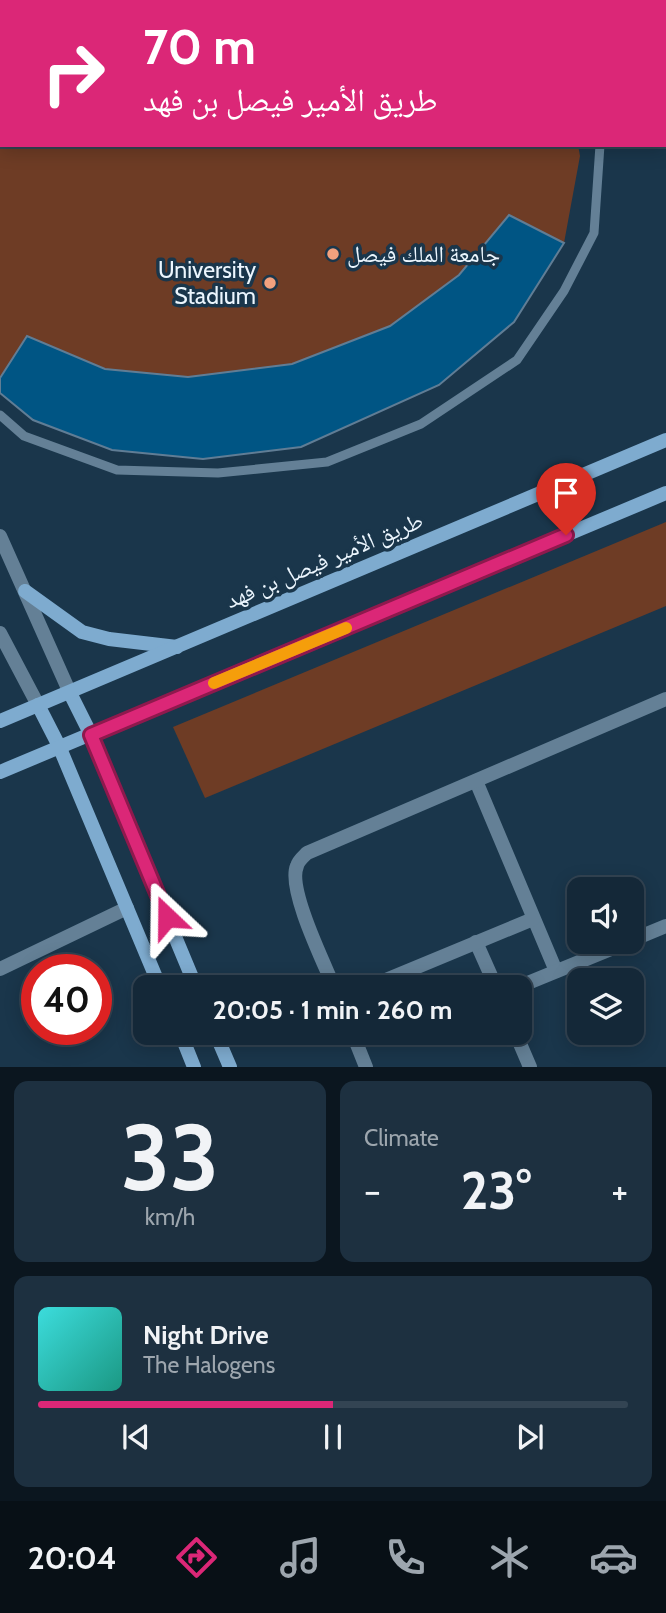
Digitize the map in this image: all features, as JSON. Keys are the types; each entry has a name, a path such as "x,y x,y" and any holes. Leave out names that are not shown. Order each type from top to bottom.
{"main road":[{"name":"طريق الأمير فيصل بن فهد","path":"0,722 666,440"},
{"path":"0,772 666,493"},
{"path":"25,591 82,632 109,639 178,647"},
{"path":"70,692 91,735 191,975"},
{"path":"38,705 59,746 155,975"},
{"path":"185,1045 194,1067"},
{"path":"221,1045 230,1067"}],"street":[{"path":"0,536 70,692"},
{"path":"0,633 38,705"},
{"path":"329,975 300,903 295,880 297,866 307,853 666,699"},
{"path":"475,780 555,971"},
{"path":"0,969 127,908"},
{"path":"398,975 533,919"},
{"path":"644,935 666,926"},
{"path":"476,942 491,975"},
{"path":"532,981 598,954"},
{"path":"357,1045 366,1067"},
{"path":"521,1045 530,1067"}],"lane":[{"path":"382,0 410,0"},
{"path":"0,415 24,436 117,470 218,473 327,462 421,424 517,360 564,291 594,233 600,147"}],"shaded area":[{"name":"University Stadium","path":"0,147 578,147 580,156 564,243 514,322 439,385 301,447 112,450 33,420 0,393"},
{"path":"666,522 666,606 205,798 173,727"}],"building":[{"path":"509,215 564,243 514,322 439,385 301,447 203,459 112,450 33,420 0,393 0,378 27,336 105,369 188,377 292,364 390,326 459,275"}],"slow traffic":[{"path":"214,683 346,628"}],"place":[{"name":"جامعة الملك فيصل","path":"333,254"},
{"name":"University Stadium","path":"270,283"}],"route":[{"path":"167,917 91,735 566,535"}]}
